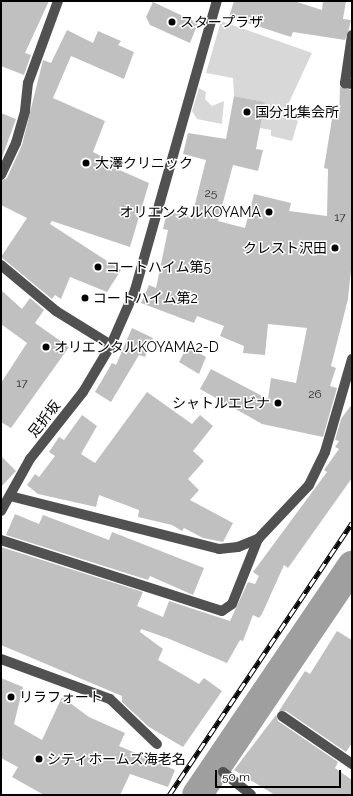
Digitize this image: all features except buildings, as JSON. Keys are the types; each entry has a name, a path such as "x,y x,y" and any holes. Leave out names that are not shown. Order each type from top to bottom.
{"street":[{"path":"1,175 16,143 25,112 28,83 58,1"},
{"name":"足折坂","path":"1,511 30,459 83,392 111,345 135,290 217,1"},
{"path":"352,35 345,83 352,84"},
{"path":"1,265 56,311 111,345"},
{"path":"1,540 222,611 232,604 258,539 309,485 325,452 352,359"},
{"path":"10,496 219,549 238,547 258,539"},
{"path":"1,659 110,699 157,744"},
{"path":"282,716 352,764"},
{"path":"223,772 251,795"}],"shaded area":[{"path":"221,21 312,53 284,113 298,121 292,141 271,136 271,130 260,128 265,102 234,96 233,78 206,73"},
{"path":"199,88 206,92 205,99 212,106 224,101 222,124 197,119 192,111"}],"waterway":[{"path":"197,795 352,566"}],"railway":[{"path":"169,795 352,523"}],"place":[{"name":"スタープラザ","path":"172,22"},
{"name":"国分北集会所","path":"247,112"},
{"name":"大澤クリニック","path":"86,163"},
{"name":"オリエンタルKOYAMA","path":"269,212"},
{"name":"クレスト沢田","path":"335,248"},
{"name":"コートハイム第5","path":"98,267"},
{"name":"コートハイム第2","path":"85,298"},
{"name":"オリエンタルKOYAMA2-D","path":"46,347"},
{"name":"シャトルエビナ","path":"278,403"},
{"name":"リラフォート","path":"11,697"},
{"name":"シティホームズ海老名","path":"39,759"}]}
